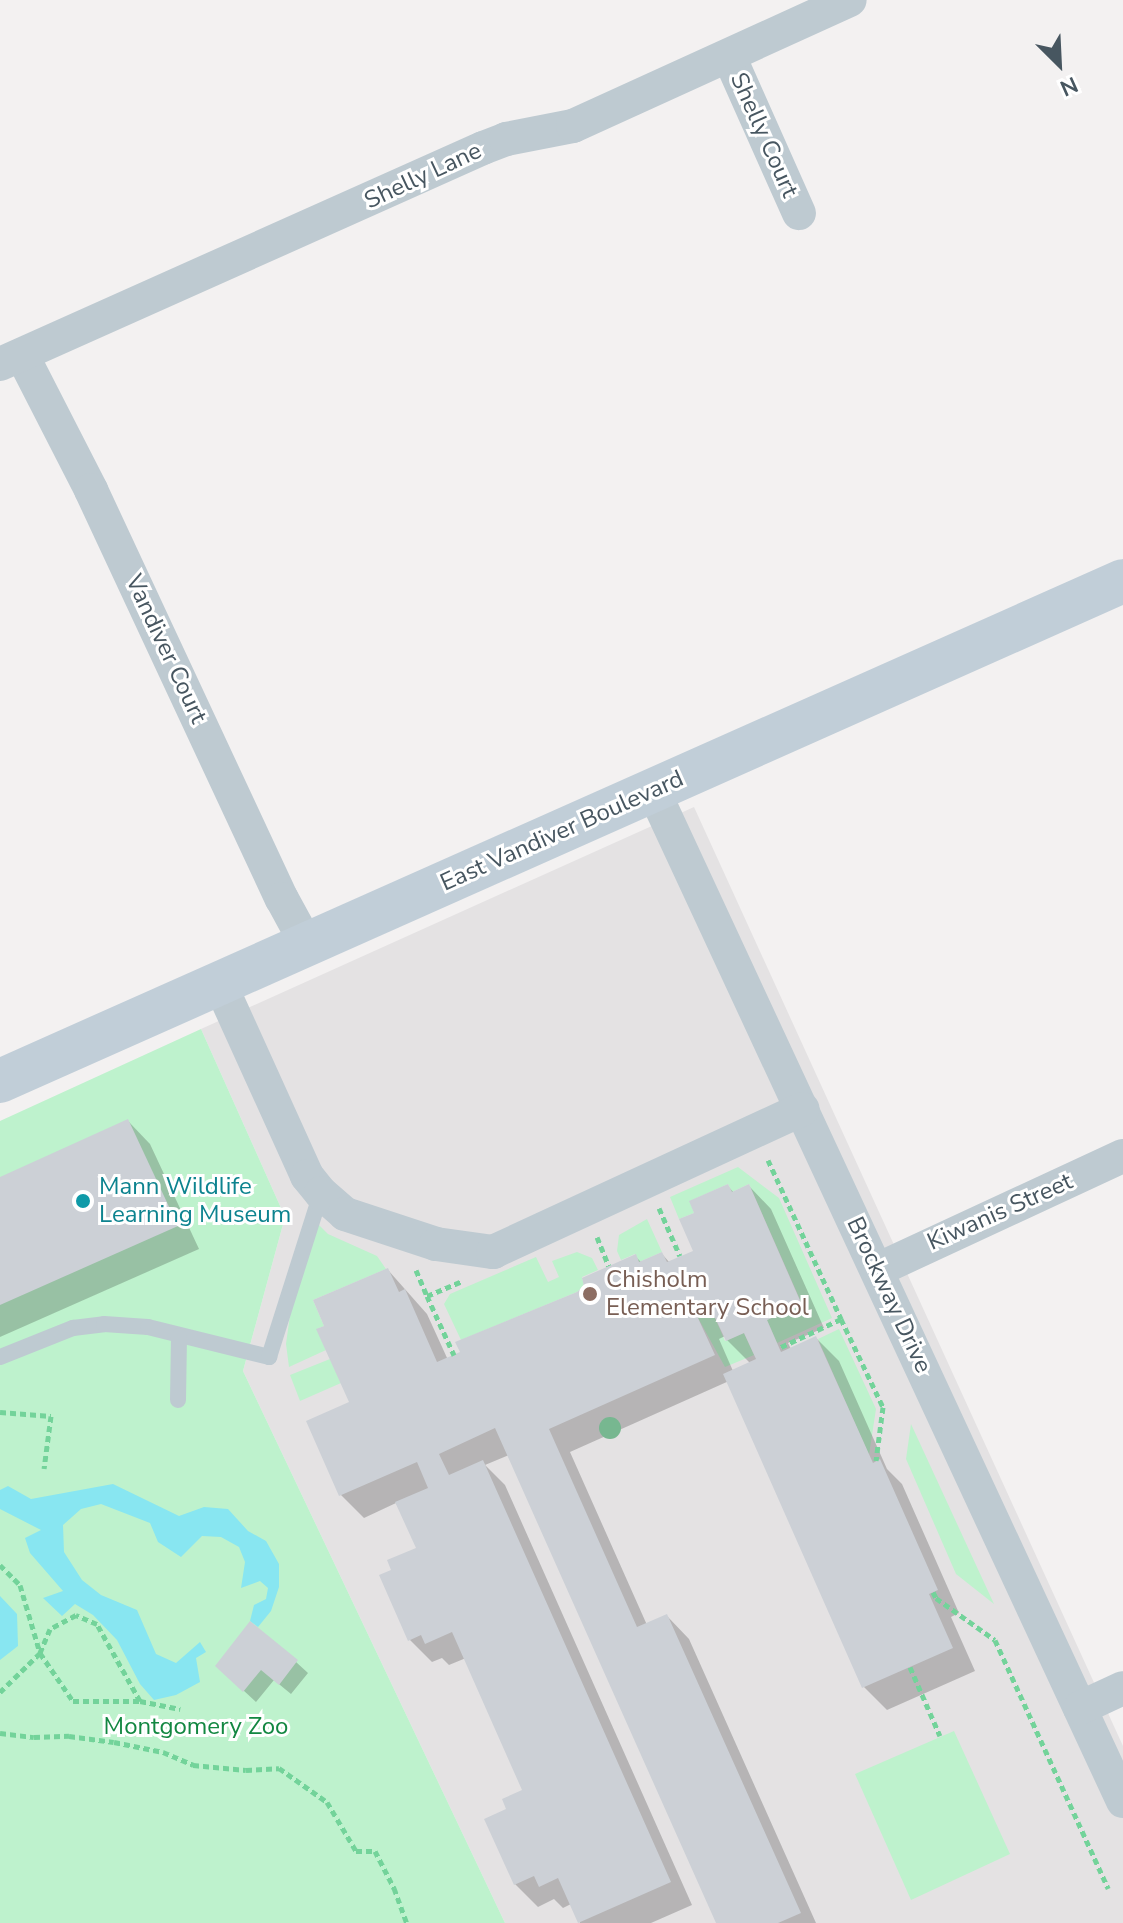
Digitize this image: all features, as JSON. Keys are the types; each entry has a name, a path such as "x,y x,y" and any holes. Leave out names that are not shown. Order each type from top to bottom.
{"street":[{"name":"Shelly Lane","path":"11,360 483,148 506,139 573,126 850,0"},
{"name":"Shelly Court","path":"729,56 799,213"},
{"name":"Vandiver Court","path":"11,360 97,502 282,899 307,945"},
{"name":"East Vandiver Boulevard","path":"0,1081 1123,581"},
{"name":"Brockway Drive","path":"653,790 1123,1801"},
{"path":"220,984 307,1176 321,1193 345,1214 404,1235 473,1252 493,1252 803,1109"},
{"name":"Kiwanis Street","path":"877,1270 1123,1156"},
{"path":"1080,1708 1123,1688"}],"lane":[{"path":"0,1357 73,1328 104,1324 148,1327 269,1357 321,1193"},
{"path":"178,1400 179,1336"}],"path":[{"path":"763,1150 883,1407 876,1461"},
{"path":"654,1198 680,1256"},
{"path":"592,1225 609,1266"},
{"path":"427,1296 454,1355"},
{"path":"779,1348 841,1319"},
{"path":"0,1412 51,1416 44,1469"},
{"path":"0,1565 20,1585 40,1653 73,1701 140,1701 180,1709"},
{"path":"933,1592 936,1598 995,1640 1108,1888"},
{"path":"0,1692 40,1653 50,1629 76,1615 97,1624 140,1701"},
{"path":"910,1667 940,1736"},
{"path":"0,1733 34,1737 69,1736 114,1742 163,1752 193,1765 246,1770 279,1768 327,1802 356,1851 375,1851 407,1923"}],"shaded area":[{"name":"Chisholm Elementary School","path":"694,807 1123,1746 1123,1923 505,1923 243,1371 285,1217 201,1029"}],"green space":[{"name":"Montgomery Zoo","path":"201,1029 285,1217 243,1371 505,1923 0,1923 0,1121"},
{"path":"738,1167 779,1198 832,1318 777,1343 767,1320 802,1304 749,1184 732,1192 728,1184 690,1201 694,1213 679,1219 670,1197"},
{"path":"647,1219 662,1252 639,1262 635,1254 621,1260 617,1251 619,1235"},
{"path":"318,1224 328,1234 377,1256 386,1269 313,1300 324,1326 317,1329 326,1350 289,1367 286,1344 290,1315"},
{"path":"577,1252 592,1258 598,1270 582,1277 584,1286 577,1292 461,1340 444,1304 450,1294 536,1257 548,1282 559,1277 552,1261"},
{"path":"711,1309 725,1341 744,1333 754,1355 725,1367 697,1316"},
{"path":"839,1329 876,1409 869,1455 818,1339"},
{"path":"330,1359 341,1383 300,1401 290,1375"},
{"path":"911,1424 994,1604 956,1574 906,1459"},
{"path":"954,1731 1010,1854 911,1900 855,1774"}],"water":[{"path":"113,1484 179,1516 204,1507 228,1509 248,1531 266,1541 279,1564 279,1587 271,1611 258,1627 250,1621 254,1605 266,1599 268,1588 260,1581 241,1588 245,1562 239,1547 221,1537 202,1536 181,1557 158,1542 150,1523 101,1504 81,1509 63,1525 64,1552 82,1580 101,1595 137,1610 156,1654 176,1663 200,1642 206,1652 196,1658 200,1682 176,1695 154,1700 140,1684 117,1640 93,1615 75,1604 62,1616 43,1598 63,1591 30,1553 25,1538 41,1530 0,1509 0,1490 8,1486 31,1499"},
{"path":"0,1596 17,1614 18,1646 0,1660"}],"building":[{"name":"Mann Wildlife Learning Museum","path":"128,1119 178,1226 0,1305 0,1177"},
{"path":"728,1184 732,1192 749,1184 802,1305 767,1320 781,1352 816,1336 873,1463 880,1459 938,1590 929,1594 953,1648 862,1688 723,1374 756,1359 744,1333 726,1341 711,1309 697,1316 715,1355 549,1429 637,1627 667,1614 801,1913 778,1923 716,1923 495,1428 439,1454 449,1475 483,1460 671,1882 578,1923 558,1878 539,1887 534,1876 514,1885 484,1819 506,1809 502,1799 522,1790 452,1632 425,1644 421,1635 408,1641 379,1575 391,1570 387,1560 416,1548 395,1502 428,1488 417,1462 339,1496 306,1421 349,1402 316,1329 324,1326 313,1300 388,1268 399,1292 405,1289 437,1362 460,1352 455,1342 577,1292 584,1286 582,1278 636,1254 639,1262 662,1252 667,1262 693,1251 679,1219 694,1213 689,1201"},
{"path":"250,1621 298,1660 279,1685 261,1670 243,1692 215,1666"}],"place":[{"name":"Mann Wildlife Learning Museum","path":"83,1201"},
{"name":"Chisholm Elementary School","path":"590,1294"}]}
